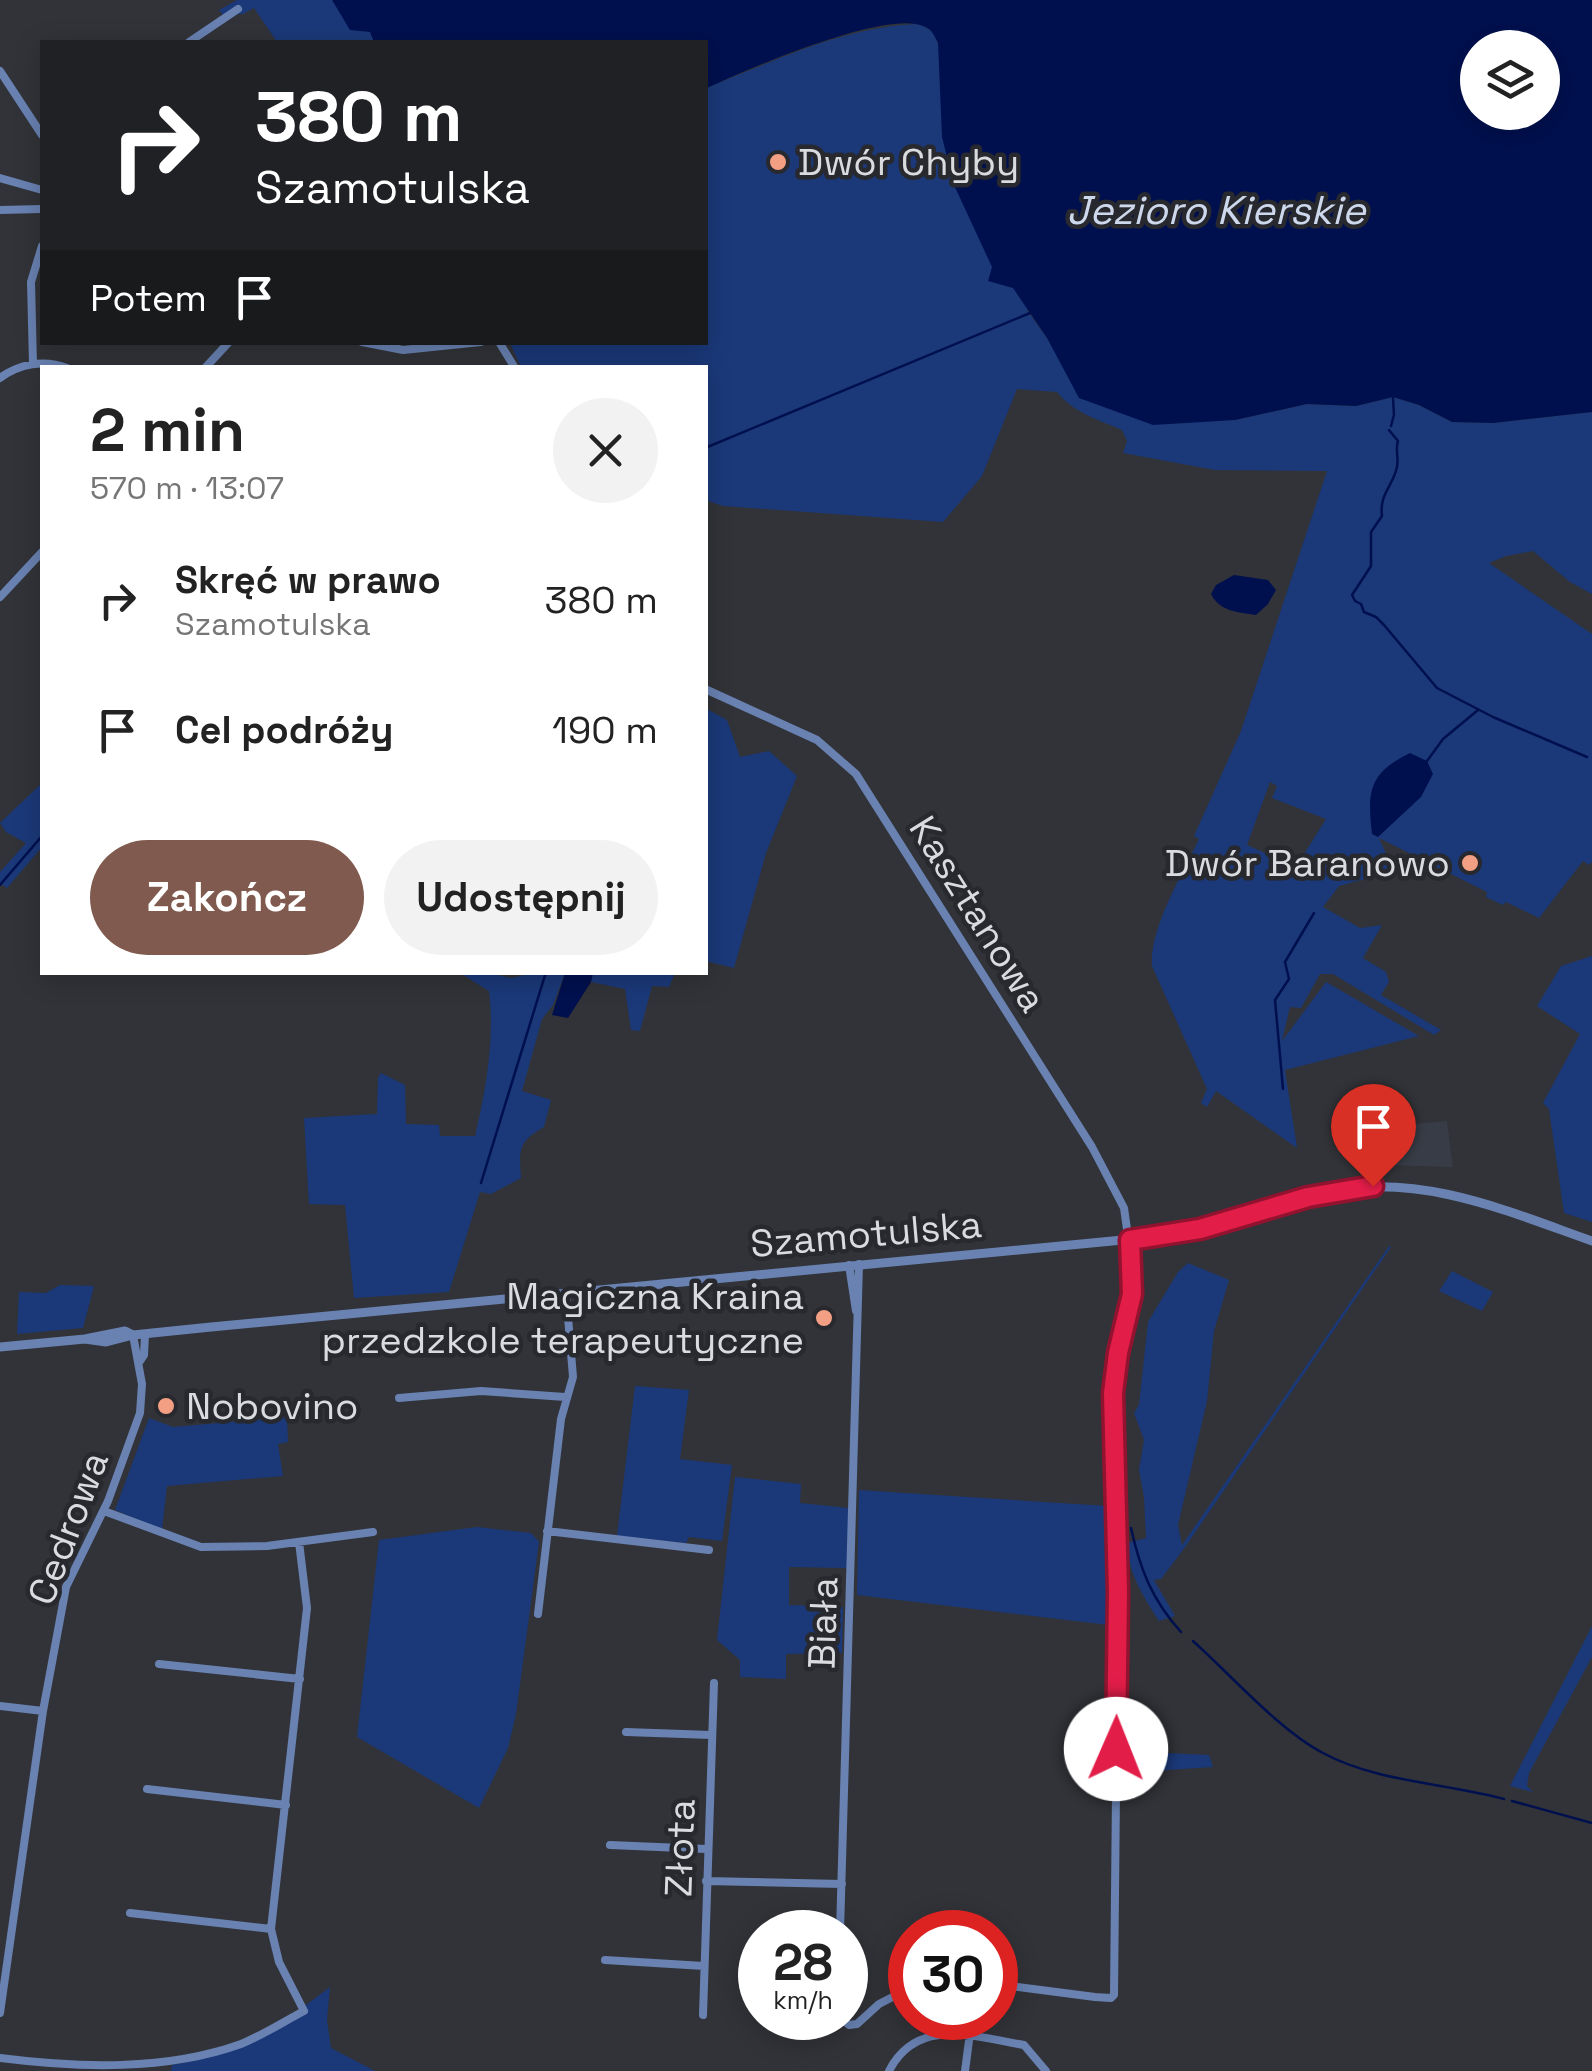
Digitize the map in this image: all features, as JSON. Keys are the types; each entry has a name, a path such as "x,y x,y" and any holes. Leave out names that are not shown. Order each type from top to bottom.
{"street":[{"path":"192,40 238,9"},
{"path":"0,70 40,132"},
{"path":"0,178 40,189"},
{"path":"0,210 40,209"},
{"path":"32,364 31,282 40,253"},
{"path":"208,365 225,345"},
{"path":"377,345 402,350 451,345"},
{"path":"0,378 16,368 41,365"},
{"path":"0,597 40,554"},
{"name":"Kasztanowa","path":"708,690 817,740 856,774 1112,1180 1124,1208 1130,1240 1132,1294 1113,1393 1118,1592 1114,1995 1111,1998 1018,1987"},
{"name":"Szamotulska","path":"0,1347 84,1339 106,1342 139,1335 566,1292 1130,1240 1222,1224 1328,1192 1388,1186 1456,1195 1592,1242"},
{"name":"Biała","path":"841,1910 858,1315 854,1265"},
{"path":"538,1614 565,1397 574,1376 566,1292"},
{"name":"Cedrowa","path":"0,2012 43,1711 66,1587 104,1511 139,1415 139,1335"},
{"path":"399,1398 481,1391 565,1397"},
{"path":"104,1511 194,1546 262,1547 373,1532"},
{"path":"547,1530 708,1550"},
{"path":"0,2058 124,2067 175,2060 242,2044 304,2011 279,1962 271,1929 307,1608 298,1542"},
{"path":"160,1664 300,1679"},
{"name":"Złota","path":"703,2015 714,1682"},
{"path":"0,1706 43,1711"},
{"path":"626,1732 711,1734"},
{"path":"147,1788 286,1806"},
{"path":"610,1845 706,1848"},
{"path":"706,1880 842,1884"},
{"path":"130,1913 271,1929"},
{"path":"605,1960 704,1966"},
{"path":"890,2071 902,2050 918,2040"},
{"path":"965,2071 969,2040"},
{"path":"994,2040 1024,2045 1046,2071"}],"shaded area":[{"path":"237,0 369,0 453,40 276,40 254,8 243,14 223,15 219,10"},
{"path":"920,24 932,31 938,43 964,203 1047,338 1235,420 1307,404 1356,406 1393,397 1452,422 1493,423 1592,412 1592,594 1570,582 1533,551 1489,563 1592,634 1592,862 1589,865 1583,861 1539,918 1486,897 1487,892 1379,838 1394,871 1339,886 1323,907 1360,928 1382,925 1363,958 1386,972 1389,982 1381,995 1441,1030 1434,1035 1333,974 1320,974 1301,1008 1290,1007 1282,1041 1326,982 1419,1036 1285,1070 1297,1148 1216,1091 1207,1107 1201,1103 1207,1089 1152,966 1156,935 1168,901 1199,839 1194,836 1241,731 1327,471 1215,470 1123,453 1127,441 1122,430 1078,410 1057,392 1017,389 982,476 943,522 723,506 708,501 708,365 520,365 511,345 708,345 708,87 812,46 865,31","holes":["1270,782 1277,786 1272,798 1326,819 1296,867 1247,845"]},
{"path":"708,710 727,720 740,757 769,751 797,776 766,853 734,968 708,962"},
{"path":"40,785 40,849 7,888 0,883 0,872 26,843 6,832 0,823"},
{"path":"1592,956 1592,1222 1564,1213 1549,1109 1543,1103 1580,1034 1537,1006 1561,966"},
{"path":"463,975 564,975 553,1005 542,1019 522,1091 551,1100 544,1127 522,1147 521,1178 491,1194 480,1192 449,1292 354,1298 345,1205 309,1204 304,1118 377,1114 381,1073 405,1085 406,1124 439,1125 440,1136 475,1136 488,1064 489,991"},
{"path":"593,975 674,975 669,987 652,986 640,1031 631,1030 625,989 591,982"},
{"path":"1447,1121 1453,1167 1387,1165 1382,1127"},
{"path":"1389,1246 1183,1550 1161,1579 1154,1580 1175,1616 1159,1621 1137,1584 1128,1554 1127,1543 1146,1538 1139,1470 1144,1440 1134,1413 1139,1405 1148,1322 1178,1272 1188,1263 1229,1280 1214,1331 1207,1401 1178,1525 1182,1545"},
{"path":"1452,1271 1493,1292 1482,1311 1439,1291"},
{"path":"60,1285 94,1286 83,1328 17,1334 19,1292 46,1293"},
{"path":"635,1386 689,1390 680,1459 732,1465 722,1541 689,1537 686,1543 617,1536"},
{"path":"287,1417 288,1442 278,1444 283,1476 167,1486 162,1530 115,1510 149,1418 173,1427"},
{"path":"735,1477 801,1484 800,1503 849,1508 847,1568 789,1567 789,1605 843,1607 842,1653 786,1654 786,1679 740,1677 740,1660 717,1640"},
{"path":"859,1490 1107,1506 1109,1625 857,1595"},
{"path":"477,1527 531,1533 539,1542 516,1714 508,1748 479,1808 357,1737 379,1540"},
{"path":"1592,1626 1592,1657 1529,1773 1527,1786 1533,1792 1510,1786"},
{"path":"1122,1751 1209,1755 1213,1767 1122,1773"},
{"path":"330,1987 327,2020 331,2048 375,2071 171,2071 172,2065 241,2045 307,2013 306,2005"}],"water":[{"name":"Jezioro Kierskie","path":"332,0 1592,0 1592,412 1493,423 1452,422 1393,397 1356,406 1307,404 1235,420 1153,425 1079,398 1047,338 1013,288 988,281 992,267 954,185 942,137 938,43 923,26 904,23 847,34 781,56 708,88 708,40 373,40 370,32 350,30"},
{"path":"1234,575 1268,580 1276,590 1256,615 1224,608 1211,594 1216,585"},
{"path":"1410,753 1427,761 1433,774 1421,797 1378,837 1372,834 1374,785 1386,768"},
{"path":"564,975 593,975 568,1018 552,1015"}],"waterway":[{"path":"708,447 1030,313"},
{"path":"1391,426 1393,398"},
{"path":"1389,430 1398,441 1397,467 1383,502 1382,516 1371,532 1371,566 1352,595 1355,601 1384,625 1437,688 1587,757"},
{"path":"1427,761 1443,739 1478,710"},
{"path":"0,885 40,838"},
{"path":"1283,1089 1275,1000 1289,979 1285,962 1314,913"},
{"path":"481,1183 545,975"},
{"path":"1131,1528 1148,1583 1181,1632"},
{"path":"1193,1641 1273,1716 1323,1753 1388,1776 1504,1799"},
{"path":"1512,1801 1592,1823"}],"place":[{"name":"Dwór Chyby","path":"778,162"},
{"name":"Dwór Baranowo","path":"1470,863"},
{"name":"Magiczna Kraina przedzkole terapeutyczne","path":"824,1318"},
{"name":"Nobovino","path":"166,1406"}],"route":[{"path":"1116,1749 1118,1592 1113,1393 1134,1279 1130,1240 1200,1229 1308,1197 1373,1186"}]}
